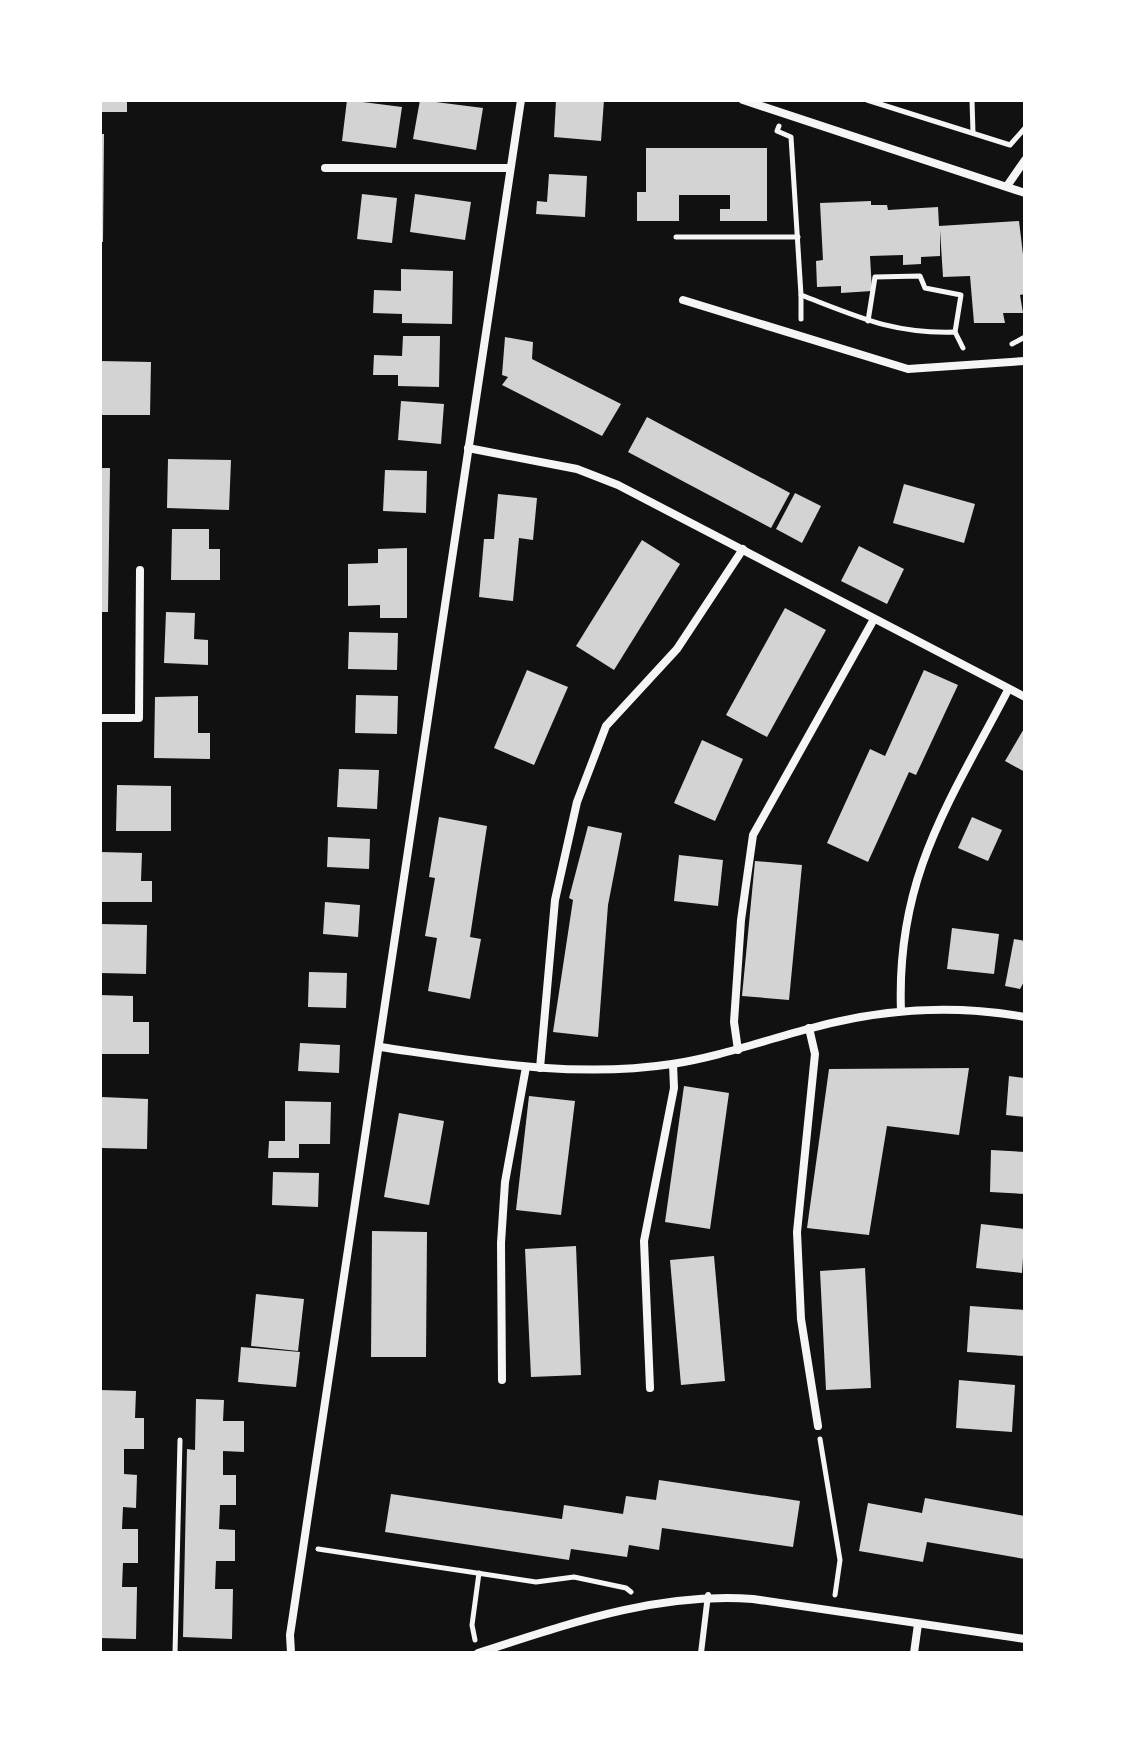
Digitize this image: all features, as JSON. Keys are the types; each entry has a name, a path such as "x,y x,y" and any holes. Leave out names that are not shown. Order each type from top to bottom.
{"street":[{"path":"291,1653 290,1635 521,100"},
{"path":"743,100 1025,193"},
{"path":"1007,186 1025,160"},
{"path":"325,168 510,168"},
{"path":"683,300 908,369 1025,361"},
{"path":"468,448 577,469 618,485 1025,697"},
{"path":"540,1068 555,900 577,802 606,726 677,649 743,549"},
{"path":"100,718 139,718 140,570"},
{"path":"738,1050 734,1022 741,920 753,835 874,619"},
{"path":"901,1011 900,975 905,920 918,871 934,831 1008,690"},
{"path":"380,1047 526,1067 626,1069 673,1064 738,1050 809,1028 901,1011 962,1009 1025,1017"},
{"path":"809,1028 815,1054 797,1232 801,1319 818,1426"},
{"path":"650,1388 644,1241 674,1088 673,1064"},
{"path":"502,1380 501,1243 505,1182 526,1067"},
{"path":"478,1653 642,1605 708,1595 1025,1639"},
{"path":"914,1653 918,1624"}],"lane":[{"path":"701,1653 708,1595"}],"path":[{"path":"867,100 890,104 1010,145 1025,128"},
{"path":"972,100 973,133"},
{"path":"782,113 777,131 791,137 801,295 800,336"},
{"path":"1018,136 1025,140"},
{"path":"676,237 798,237"},
{"path":"868,321 875,277 920,276 925,288 961,295 955,332 961,348 975,348"},
{"path":"801,295 868,321 916,334 955,332"},
{"path":"1003,348 1025,337"},
{"path":"818,1426 840,1560 832,1610"},
{"path":"175,1653 180,1440"},
{"path":"304,1546 536,1582 574,1577 626,1588 642,1605"},
{"path":"478,1653 472,1625 479,1573"}],"building":[{"path":"100,100 127,100 127,112 100,112"},
{"path":"347,100 402,107 396,148 342,141"},
{"path":"420,100 483,108 476,150 413,139"},
{"path":"556,100 604,100 601,141 554,137"},
{"path":"100,134 104,134 103,242 100,242"},
{"path":"646,148 767,148 767,221 720,221 720,209 730,209 730,195 679,195 679,221 637,221 637,192 646,192"},
{"path":"549,174 587,176 585,217 536,214 537,201 547,202"},
{"path":"362,194 397,198 392,243 357,239"},
{"path":"415,194 471,202 465,240 410,232"},
{"path":"871,201 871,205 887,205 888,210 938,207 939,226 1019,221 1025,271 1025,294 1020,295 1023,313 1003,313 1005,323 974,323 970,276 943,277 940,230 940,256 921,257 921,264 903,265 903,255 870,256 872,291 841,293 841,286 817,287 816,261 823,260 820,203"},
{"path":"401,269 453,271 452,324 402,323 402,314 373,313 374,290 401,291"},
{"path":"403,336 440,336 439,387 398,386 398,375 373,375 374,355 402,356"},
{"path":"505,337 533,342 532,359 621,404 602,436 502,385 508,377 502,375"},
{"path":"100,361 151,362 150,415 100,415"},
{"path":"401,401 444,404 441,444 398,440"},
{"path":"647,417 790,493 771,528 628,452"},
{"path":"168,459 231,460 229,510 167,508"},
{"path":"100,468 110,468 108,612 100,612"},
{"path":"385,470 427,471 426,513 383,511"},
{"path":"904,484 975,504 964,543 893,523"},
{"path":"795,493 821,506 802,543 776,529"},
{"path":"498,494 537,498 533,540 519,538 513,601 479,597 484,539 494,539"},
{"path":"172,529 209,529 209,549 220,549 220,580 171,580"},
{"path":"642,540 680,564 614,670 576,646"},
{"path":"859,546 904,569 887,604 841,581"},
{"path":"407,548 407,618 380,618 380,605 348,606 348,564 378,563 378,549"},
{"path":"785,608 826,630 767,737 726,715"},
{"path":"166,612 195,613 194,639 208,640 208,665 164,663"},
{"path":"349,632 398,633 397,670 348,669"},
{"path":"527,670 568,687 534,765 494,748"},
{"path":"924,670 958,685 916,775 909,772 868,862 827,843 870,749 885,756"},
{"path":"356,695 398,696 397,734 355,733"},
{"path":"198,696 198,733 210,733 210,759 154,758 155,697"},
{"path":"1025,727 1025,772 1005,761"},
{"path":"702,740 743,759 715,821 674,803"},
{"path":"339,769 379,770 377,809 337,807"},
{"path":"117,785 171,786 171,831 116,831"},
{"path":"439,817 487,826 470,937 481,939 470,999 428,991 437,938 425,936 435,878 429,877"},
{"path":"972,817 1002,830 988,861 958,848"},
{"path":"588,826 622,833 608,905 598,1037 553,1032 573,900 569,898"},
{"path":"328,837 370,839 369,869 327,867"},
{"path":"100,852 142,853 141,881 152,881 152,902 100,902"},
{"path":"679,855 723,860 718,906 674,901"},
{"path":"755,861 802,865 789,1000 742,996"},
{"path":"325,902 360,905 358,937 323,934"},
{"path":"100,924 147,925 146,974 100,973"},
{"path":"952,928 999,934 994,974 947,969"},
{"path":"1014,939 1025,941 1025,980 1020,989 1005,986"},
{"path":"309,972 347,973 346,1008 308,1007"},
{"path":"100,995 133,996 133,1022 149,1022 149,1054 100,1054"},
{"path":"300,1043 340,1045 339,1073 298,1071"},
{"path":"969,1068 959,1135 887,1126 869,1235 807,1228 829,1069"},
{"path":"1009,1076 1025,1078 1025,1117 1006,1115"},
{"path":"684,1086 729,1093 710,1229 665,1222"},
{"path":"529,1096 575,1101 561,1215 516,1210"},
{"path":"102,1097 148,1099 147,1149 101,1148"},
{"path":"285,1101 331,1102 330,1144 299,1144 299,1158 268,1158 269,1141 285,1141"},
{"path":"399,1113 444,1121 429,1205 384,1197"},
{"path":"991,1150 1025,1152 1025,1194 990,1192"},
{"path":"273,1172 319,1173 318,1207 272,1205"},
{"path":"981,1224 1025,1229 1022,1273 976,1268"},
{"path":"372,1231 427,1232 426,1357 371,1357"},
{"path":"576,1246 581,1375 531,1377 525,1249"},
{"path":"714,1256 725,1381 681,1385 670,1260"},
{"path":"865,1268 871,1388 826,1390 820,1271"},
{"path":"256,1294 304,1299 298,1351 251,1346"},
{"path":"970,1306 1025,1310 1024,1356 967,1352"},
{"path":"241,1347 300,1352 296,1387 238,1382"},
{"path":"959,1380 1015,1385 1012,1432 956,1428"},
{"path":"100,1390 136,1391 135,1418 144,1418 144,1449 124,1449 124,1474 137,1475 136,1508 123,1507 122,1529 138,1529 138,1563 123,1563 122,1587 137,1587 136,1639 100,1638"},
{"path":"196,1399 224,1400 223,1421 244,1421 244,1452 223,1451 223,1475 236,1475 236,1505 220,1505 219,1529 235,1530 235,1561 216,1561 215,1589 233,1589 232,1639 183,1637 187,1449 195,1450"},
{"path":"659,1480 800,1501 793,1547 662,1528 659,1550 629,1545 627,1557 571,1549 569,1560 385,1532 391,1494 562,1519 564,1505 623,1514 626,1496 656,1500"},
{"path":"925,1498 1025,1516 1025,1559 927,1542 923,1562 859,1551 868,1503 922,1513"}]}
